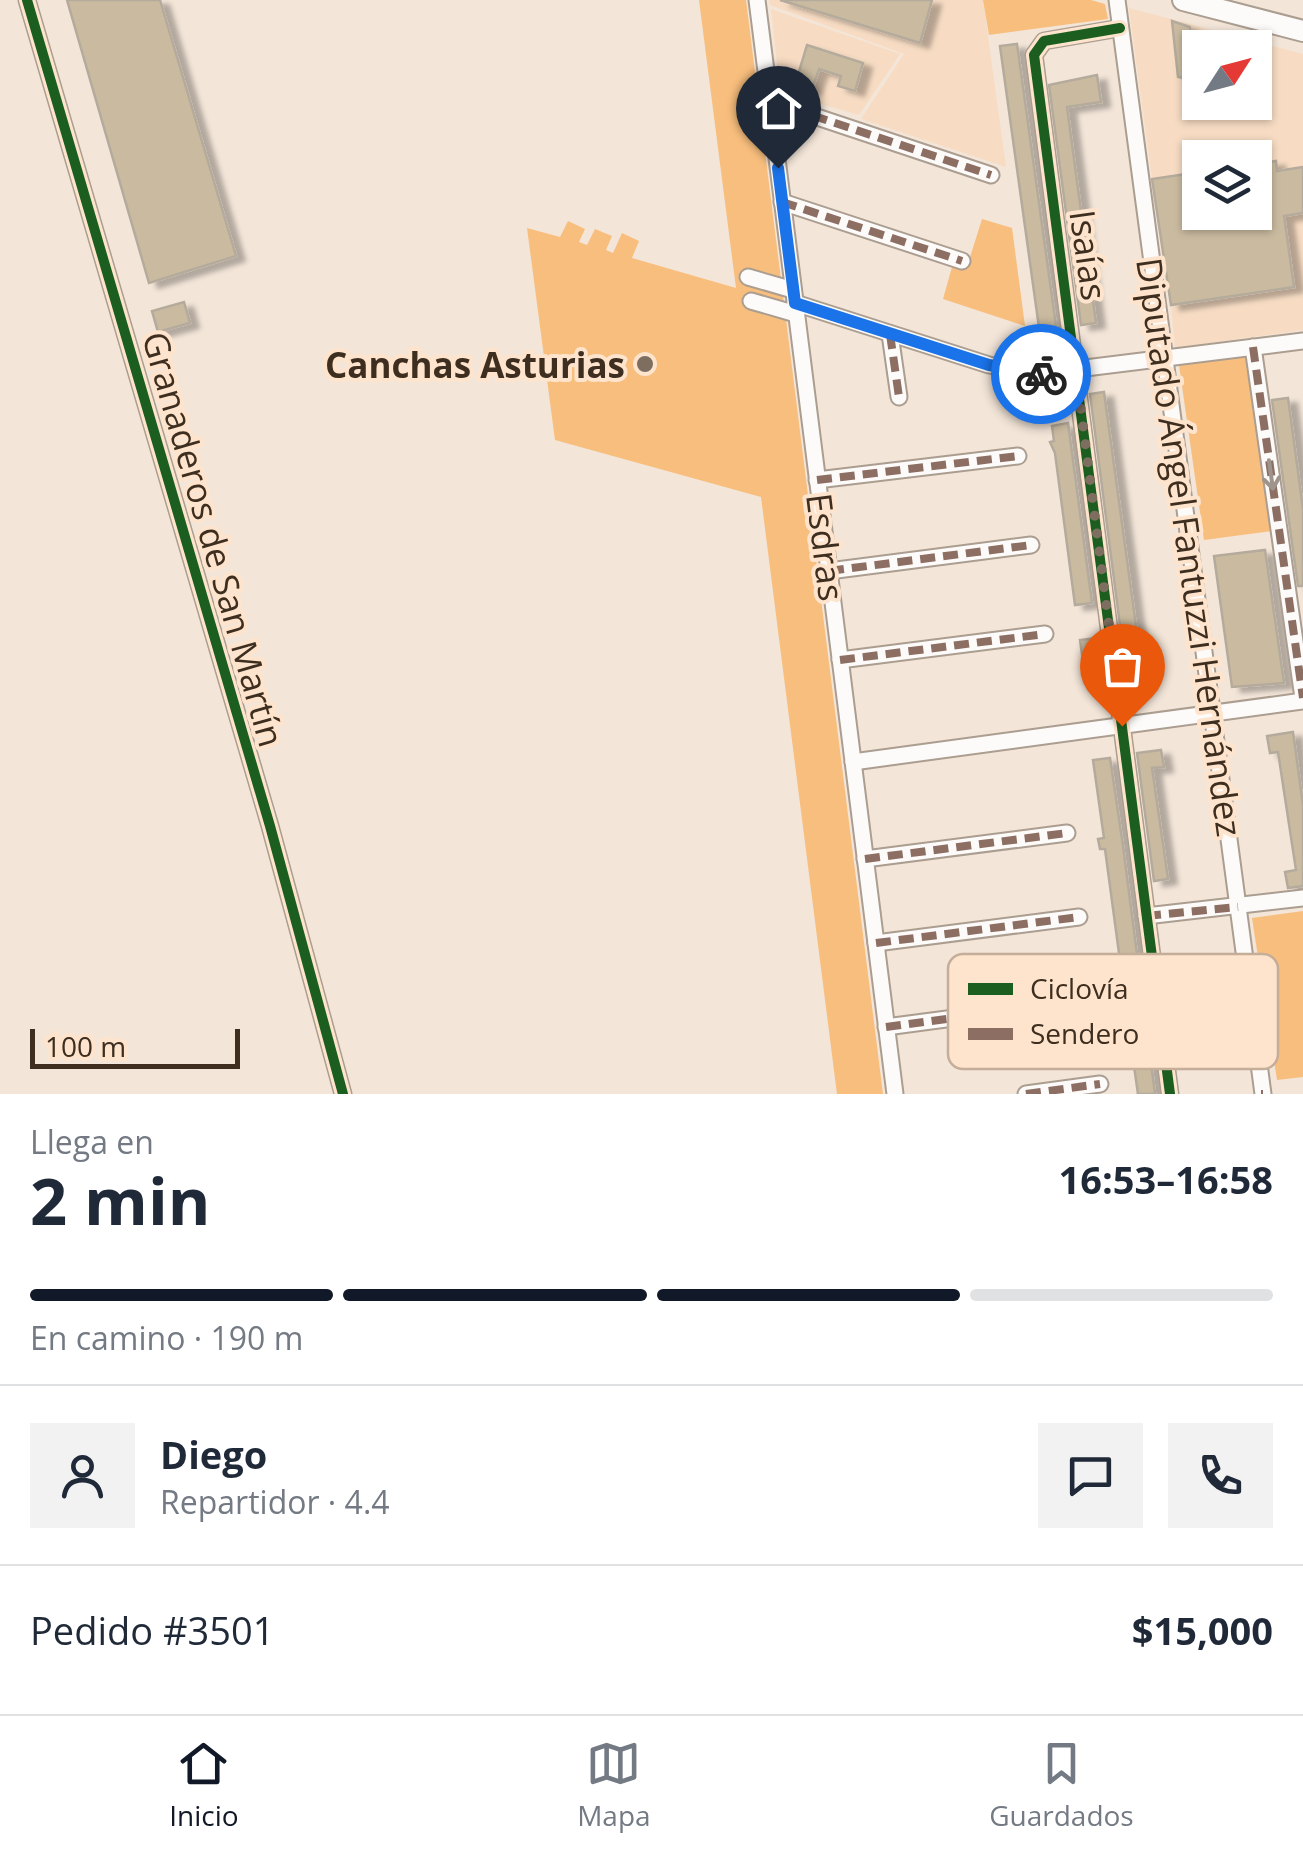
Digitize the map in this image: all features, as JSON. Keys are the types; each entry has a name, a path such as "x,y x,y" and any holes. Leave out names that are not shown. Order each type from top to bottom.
{"street":[{"name":"Granaderos de San Martín","path":"28,0 270,826 343,1094"},
{"name":"Esdras","path":"757,0 895,1094"},
{"name":"Diputado Ángel Fantuzzi Hernández","path":"1116,0 1244,954"},
{"path":"1184,0 1303,31"},
{"name":"Isaías","path":"1120,28 1044,41 1034,50 1151,954"},
{"path":"770,101 991,174"},
{"path":"782,202 962,261"},
{"path":"748,277 795,302 1020,372 1076,372 1303,341"},
{"path":"751,302 795,302"},
{"path":"890,334 899,397"},
{"path":"853,762 1303,700 1253,347"},
{"path":"818,480 1018,456"},
{"path":"829,572 1031,546"},
{"path":"840,660 1045,634"},
{"path":"865,859 1067,833"},
{"path":"1146,916 1303,898"},
{"path":"876,943 1079,917"},
{"path":"886,1026 948,1018"},
{"name":"Isaías","path":"1167,1069 1170,1094"},
{"name":"Diputado Ángel Fantuzzi Hernández","path":"1260,1069 1263,1094"},
{"path":"1026,1094 1100,1084"}],"shaded area":[{"path":"699,0 746,0 883,1094 837,1094 761,497 555,440 527,228 560,237 568,221 585,229 579,242 587,245 595,229 612,236 606,250 613,253 622,233 639,241 632,258 736,288"},
{"path":"769,0 983,0 1006,167 861,119 904,54 770,5"},
{"path":"983,0 1091,0 1105,4 1108,19 989,35"},
{"path":"1129,8 1212,30 1182,30 1182,120 1272,120 1272,46 1303,54 1303,330 1175,348 1171,305 1294,287 1276,161 1272,162 1272,140 1182,140 1182,175 1152,179"},
{"path":"771,9 900,54 859,115 780,92"},
{"path":"982,219 1012,228 1025,326 943,299 952,267 966,270"},
{"path":"1247,355 1272,531 1204,540 1179,365"},
{"path":"1303,911 1303,1077 1277,1080 1278,954 1258,954 1252,918"}],"building":[{"path":"67,0 160,0 236,256 149,283"},
{"path":"780,0 932,0 920,43"},
{"path":"1172,21 1190,30 1182,30 1182,78 1178,77"},
{"path":"1017,44 1057,333 1040,335 1000,46"},
{"path":"807,45 863,63 855,91 838,86 841,76 819,69 812,90 795,85"},
{"path":"1097,75 1101,102 1067,107 1096,323 1081,325 1049,85"},
{"path":"1276,161 1277,171 1303,167 1303,213 1284,216 1294,287 1171,305 1152,179 1182,175 1182,230 1272,230 1272,162"},
{"path":"184,302 190,323 158,332 152,311"},
{"path":"1104,392 1142,670 1126,672 1090,394"},
{"path":"1288,398 1303,509 1303,586 1298,586 1272,400"},
{"path":"1068,423 1092,603 1075,605 1055,453 1050,442 1054,441 1052,426"},
{"path":"1265,550 1284,683 1232,687 1214,556"},
{"path":"1097,638 1103,681 1086,683 1080,640"},
{"path":"1293,732 1303,805 1303,886 1288,888 1285,872 1296,870 1278,752 1270,753 1267,736"},
{"path":"1161,750 1164,767 1152,768 1168,879 1154,881 1137,753"},
{"path":"1110,758 1137,954 1119,954 1105,849 1100,849 1098,839 1104,838 1093,760"},
{"path":"1134,1069 1152,1069 1155,1094 1138,1094"}],"marked path":[{"path":"769,101 991,175"},
{"path":"782,202 962,261"},
{"path":"890,334 899,397"},
{"path":"1253,347 1303,698"},
{"path":"817,480 1018,456"},
{"path":"829,571 1031,545"},
{"path":"840,660 1045,634"},
{"path":"865,859 1067,833"},
{"path":"1146,916 1238,907"},
{"path":"876,943 1079,917"},
{"path":"886,1027 948,1019"},
{"path":"1026,1094 1100,1084"}],"cycle path":[{"path":"27,0 270,826 343,1094"},
{"path":"1120,28 1044,41 1034,55 1152,954"},
{"path":"1167,1069 1170,1094"}],"way so far":[{"path":"1041,374 1076,372 1122,726"}],"place":[{"name":"Canchas Asturias","path":"645,364"}],"route":[{"path":"778,168 795,303 989,365 1041,374"}]}
